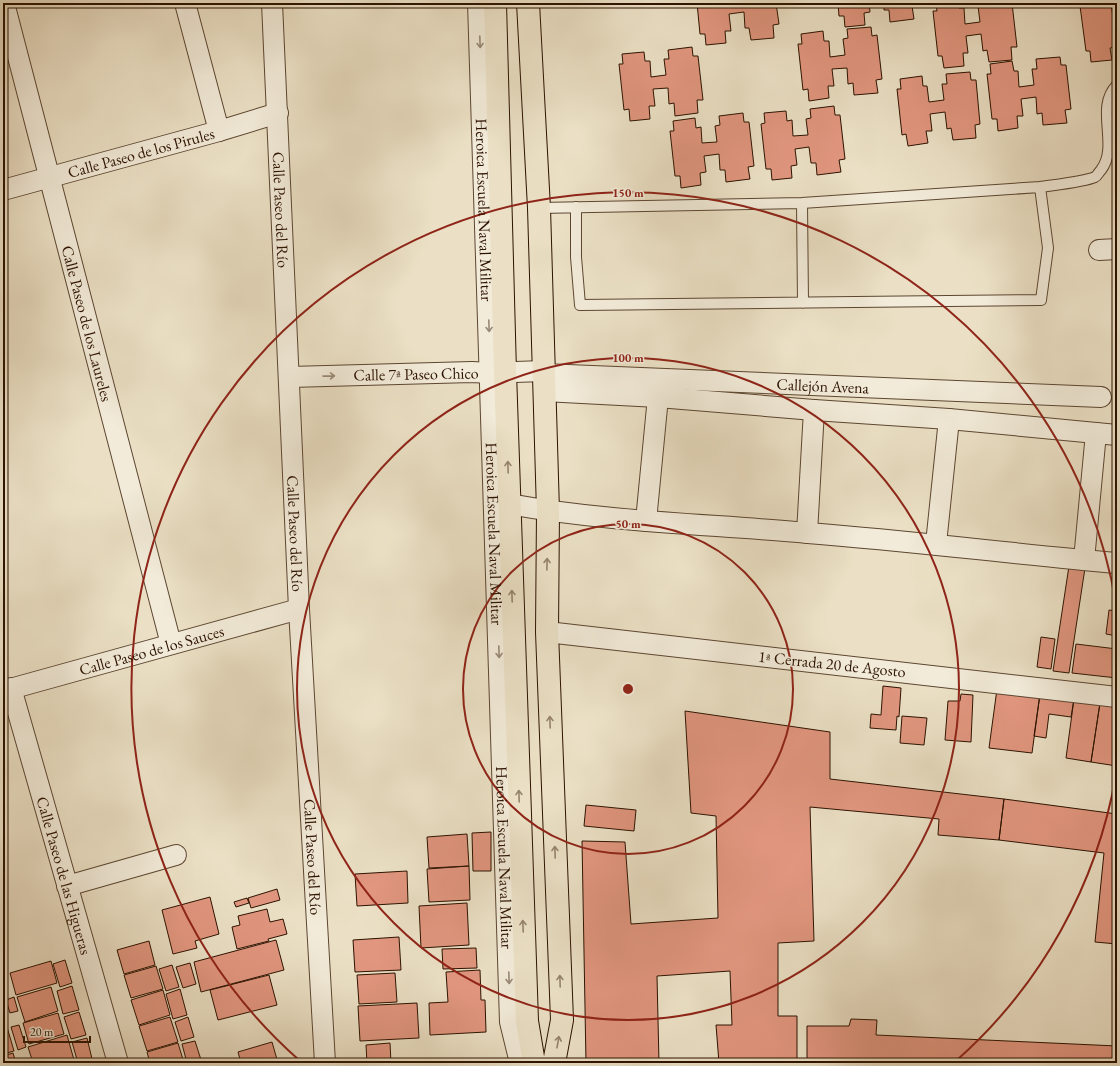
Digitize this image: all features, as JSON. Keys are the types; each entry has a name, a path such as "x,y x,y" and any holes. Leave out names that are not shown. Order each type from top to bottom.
{"main road":[{"name":"Heroica Escuela Naval Militar","path":"495,3 497,373 509,504 527,1021 534,1063"},
{"path":"528,3 539,208 548,511 547,632 562,1020 554,1063"}],"street":[{"name":"Calle Paseo de los Laureles","path":"4,3 171,644"},
{"path":"185,3 219,131"},
{"name":"Calle Paseo del Río","path":"272,3 290,377 299,609 325,1063"},
{"name":"Heroica Escuela Naval Militar","path":"478,3 497,373 510,1022 520,1063"},
{"name":"Calle Paseo de los Pirules","path":"3,190 219,131 278,113"},
{"name":"Calle 7ª Paseo Chico","path":"290,377 472,372 544,378"},
{"path":"544,378 658,397 814,410 949,419 1117,435"},
{"name":"Callejón Avena","path":"544,378 1101,397"},
{"path":"646,521 658,397"},
{"path":"807,532 814,410"},
{"path":"936,544 949,419"},
{"path":"1084,560 1096,434"},
{"path":"509,504 548,511 646,521 807,532 1117,563"},
{"name":"Calle Paseo de los Sauces","path":"7,689 299,609"},
{"name":"1ª Cerrada 20 de Agosto","path":"547,632 1117,697"},
{"name":"Calle Paseo de las Higueras","path":"7,689 67,886 118,1063"},
{"path":"67,886 176,855"}],"lane":[{"path":"539,208 802,203 1040,187 1084,180 1096,177 1105,165 1109,150 1107,112 1108,97 1117,85"},
{"path":"576,207 576,257 580,305 1041,300 1048,248 1040,187"},
{"path":"802,203 803,303"}],"building":[{"path":"697,3 776,3 779,24 773,25 774,38 751,40 749,28 745,28 744,12 729,14 731,31 725,31 726,43 706,45 705,34 700,34"},
{"path":"838,3 869,3 870,12 864,13 865,25 845,27 844,16 839,16"},
{"path":"884,3 917,3 918,6 912,6 914,19 890,22 889,10 884,10"},
{"path":"936,3 958,3 959,8 964,8 965,24 980,22 978,6 983,6 983,3 1012,3 1017,47 1011,47 1012,60 989,62 987,50 983,51 981,34 966,36 968,53 963,53 964,66 944,68 942,56 938,56 933,11 937,11"},
{"path":"1084,3 1111,3 1113,18 1117,18 1117,31 1114,31 1116,47 1110,48 1112,60 1091,62 1090,51 1086,51 1080,6 1084,6"},
{"path":"871,27 872,36 877,35 882,79 876,80 878,93 854,95 853,83 848,84 847,68 832,69 834,86 828,86 829,98 809,101 808,89 803,90 798,44 802,44 801,34 823,31 824,41 829,41 830,57 845,55 843,39 848,38 847,29"},
{"path":"692,47 693,56 698,56 703,100 697,100 698,113 675,116 674,103 669,104 668,88 653,89 655,106 649,106 650,119 630,121 629,109 624,110 619,64 623,64 622,54 644,52 645,61 650,61 651,77 666,75 664,59 669,59 668,50"},
{"path":"1060,57 1061,65 1066,65 1071,109 1065,110 1067,123 1043,125 1042,113 1037,114 1036,97 1021,99 1023,116 1017,116 1018,128 998,131 997,119 992,119 987,74 991,74 990,64 1012,61 1014,71 1018,71 1019,87 1034,85 1032,69 1037,69 1036,59"},
{"path":"970,72 971,80 976,80 980,124 975,125 976,138 953,140 951,128 947,129 945,112 930,114 932,131 926,131 928,143 908,146 906,134 902,135 897,89 901,89 900,79 922,76 923,86 927,86 929,102 944,100 942,84 947,84 946,74"},
{"path":"834,106 835,115 840,115 845,159 839,160 841,172 817,175 816,163 811,163 809,147 795,149 797,165 791,166 792,178 772,180 771,169 766,169 761,124 765,123 764,113 786,111 787,121 792,120 793,136 808,135 806,119 811,118 810,109"},
{"path":"743,113 744,122 749,122 754,166 748,167 750,179 726,182 725,170 720,170 719,154 704,156 706,172 700,173 701,185 681,188 680,176 675,176 670,131 674,131 673,121 695,118 696,128 701,127 702,143 717,142 715,126 720,125 719,116"},
{"path":"1069,566 1085,568 1069,673 1053,671"},
{"path":"1109,610 1117,611 1117,636 1106,634"},
{"path":"1041,637 1055,639 1051,669 1037,667"},
{"path":"1076,644 1117,649 1117,678 1072,673"},
{"path":"883,686 901,688 899,717 897,716 896,730 870,728 871,714 881,715"},
{"path":"997,689 1040,694 1032,753 989,748"},
{"path":"961,694 973,695 971,742 945,740 948,701 960,701"},
{"path":"1040,694 1074,699 1071,717 1049,714 1046,738 1034,736"},
{"path":"1074,699 1100,703 1091,762 1066,758"},
{"path":"1100,703 1117,705 1117,766 1091,762"},
{"path":"685,711 830,732 830,779 1004,799 999,840 938,835 939,819 810,807 814,941 778,943 778,1016 797,1016 797,1063 719,1063 716,1025 732,1025 730,971 657,976 659,1063 586,1063 582,841 625,842 631,924 718,918 716,816 691,813"},
{"path":"902,716 927,718 924,745 900,743"},
{"path":"1004,799 1117,814 1117,944 1095,942 1104,853 999,840"},
{"path":"586,805 636,810 634,831 584,826"},
{"path":"491,832 491,871 473,871 472,833"},
{"path":"467,834 469,866 429,868 427,837"},
{"path":"469,866 470,900 429,902 427,869"},
{"path":"407,871 408,903 357,906 355,874"},
{"path":"277,889 280,900 251,908 248,898"},
{"path":"210,897 219,934 195,941 197,948 173,954 162,910"},
{"path":"247,898 249,903 236,907 234,902"},
{"path":"467,903 469,945 421,948 419,906"},
{"path":"267,909 270,922 283,919 287,934 268,939 269,941 237,949 232,927 240,925 238,916"},
{"path":"399,937 401,970 355,972 353,940"},
{"path":"276,940 284,970 201,992 194,962"},
{"path":"149,941 155,965 124,974 117,950"},
{"path":"476,948 477,968 443,969 442,949"},
{"path":"65,960 72,983 60,987 53,964"},
{"path":"51,961 57,983 16,995 10,973"},
{"path":"190,963 196,984 183,988 176,967"},
{"path":"172,965 179,987 166,991 159,969"},
{"path":"156,966 163,989 131,998 124,975"},
{"path":"480,970 481,1000 485,1000 486,1032 430,1035 429,1003 448,1002 446,972"},
{"path":"395,973 397,1002 359,1004 357,975"},
{"path":"269,975 277,1005 218,1020 210,990"},
{"path":"72,986 79,1010 63,1014 57,991"},
{"path":"51,987 58,1011 25,1022 17,997"},
{"path":"180,989 187,1015 173,1019 166,994"},
{"path":"163,990 170,1015 139,1025 131,1000"},
{"path":"14,997 18,1011 10,1013 6,1000"},
{"path":"417,1003 419,1038 360,1041 358,1006"},
{"path":"79,1012 86,1035 71,1039 64,1017"},
{"path":"58,1013 64,1034 29,1044 23,1023"},
{"path":"170,1017 178,1042 147,1051 139,1026"},
{"path":"188,1017 194,1037 181,1041 175,1022"},
{"path":"851,1019 877,1020 876,1035 1117,1046 1117,1063 807,1063 807,1026 849,1026"},
{"path":"19,1025 26,1047 18,1050 11,1027"},
{"path":"7,1027 14,1051 3,1054 3,1028"},
{"path":"67,1035 74,1060 64,1063 33,1063 28,1047"},
{"path":"87,1038 93,1063 78,1063 72,1042"},
{"path":"195,1041 202,1063 187,1063 182,1044"},
{"path":"272,1042 278,1063 241,1063 238,1052"},
{"path":"178,1043 184,1063 150,1063 147,1052"},
{"path":"390,1043 391,1063 367,1063 366,1045"},
{"path":"13,1053 16,1063 3,1063 3,1056"}]}
